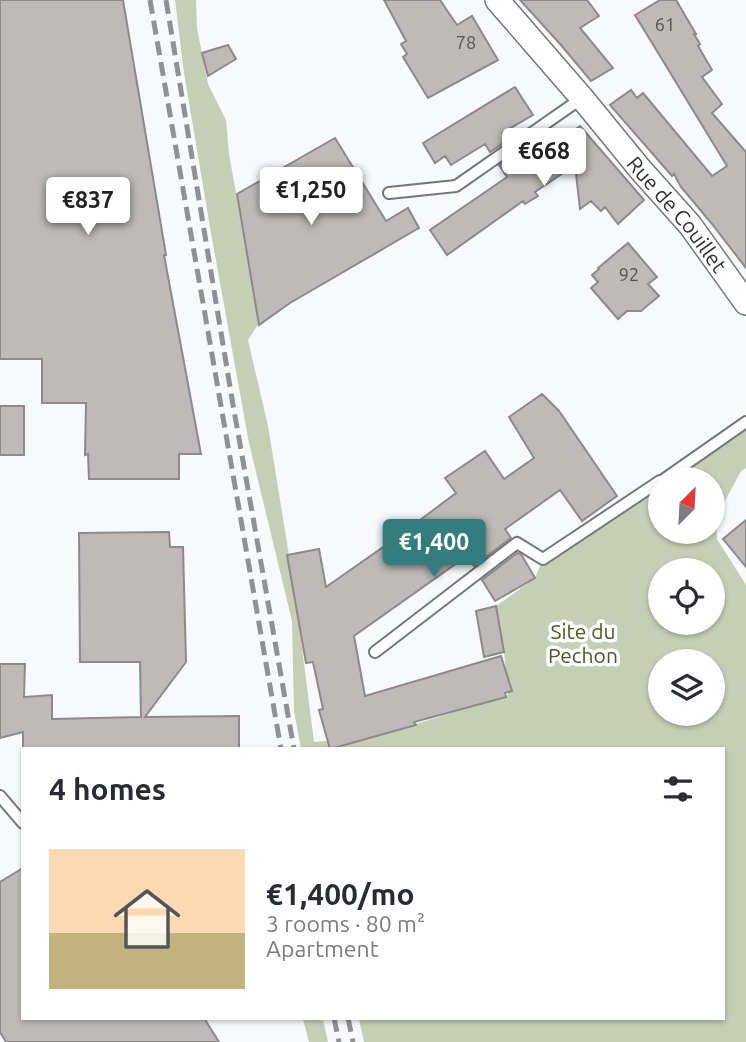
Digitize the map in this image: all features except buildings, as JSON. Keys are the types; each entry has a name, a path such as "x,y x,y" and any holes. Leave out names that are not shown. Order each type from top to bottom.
{"street":[{"name":"Rue de Couillet","path":"497,0 690,225 746,303"}],"lane":[{"path":"389,193 456,186 582,99"},
{"path":"680,467 746,422"},
{"path":"375,652 517,543 543,559 648,489"},
{"path":"0,796 21,821"}],"green space":[{"name":"Site du Pechon","path":"175,0 196,0 197,28 208,84 226,120 229,154 259,323 248,340 268,426 294,586 314,742 381,735 508,695 496,606 535,578 543,559 648,491 648,544 720,544 746,585 746,1042 364,1042 359,1020 725,1020 725,747 301,747 294,711 292,621 249,443 184,73"},
{"name":"Site du Pechon","path":"746,427 746,468 741,471 725,501 725,467 684,467"},
{"path":"303,1020 323,1020 328,1042 309,1042"}],"railway":[{"path":"150,0 281,747"},
{"path":"166,0 232,399 294,747"},
{"path":"334,1020 339,1042"},
{"path":"348,1020 353,1042"}]}
